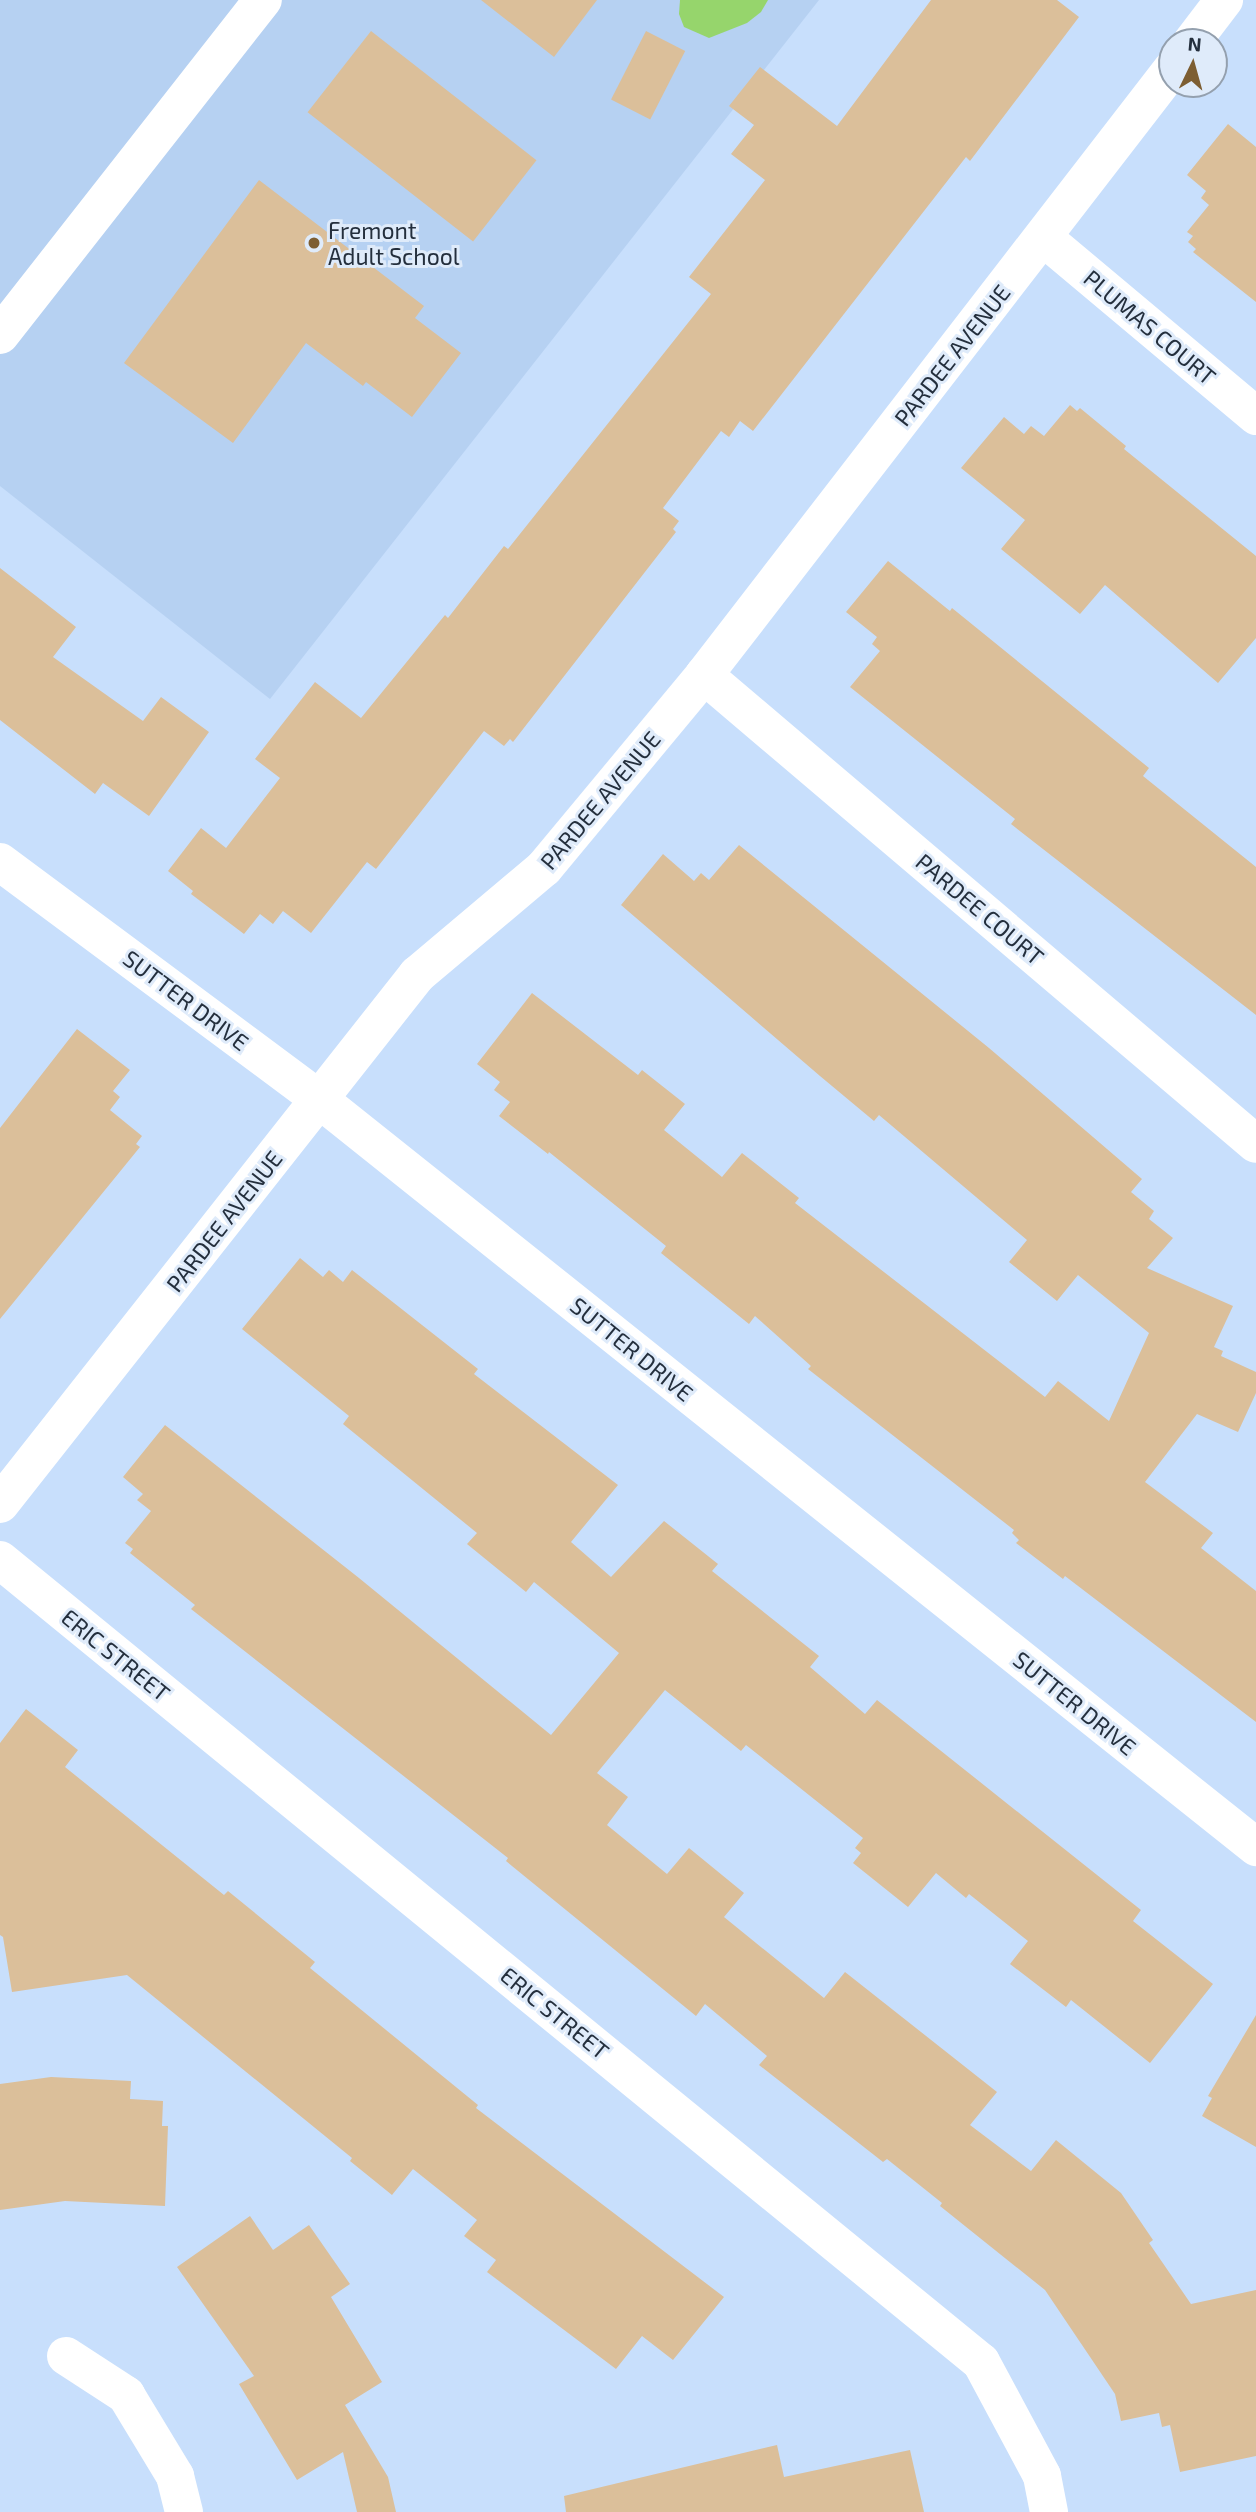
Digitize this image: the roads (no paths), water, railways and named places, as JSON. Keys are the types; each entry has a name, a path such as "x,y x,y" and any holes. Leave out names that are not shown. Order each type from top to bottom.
{"street":[{"path":"0,335 263,0"},
{"path":"1203,28 1224,0"},
{"name":"PARDEE AVENUE","path":"0,1504 417,975 544,868 704,675 1158,87"},
{"name":"PLUMAS COURT","path":"1044,238 1256,416"},
{"name":"PARDEE COURT","path":"704,675 1256,1144"},
{"name":"SUTTER DRIVE","path":"0,862 320,1100 1256,1847"},
{"name":"ERIC STREET","path":"0,1560 981,2362 1042,2476 1049,2512"},
{"path":"66,2356 127,2395 175,2476 184,2512"}],"place":[{"name":"Fremont Adult School","path":"314,243"}]}
